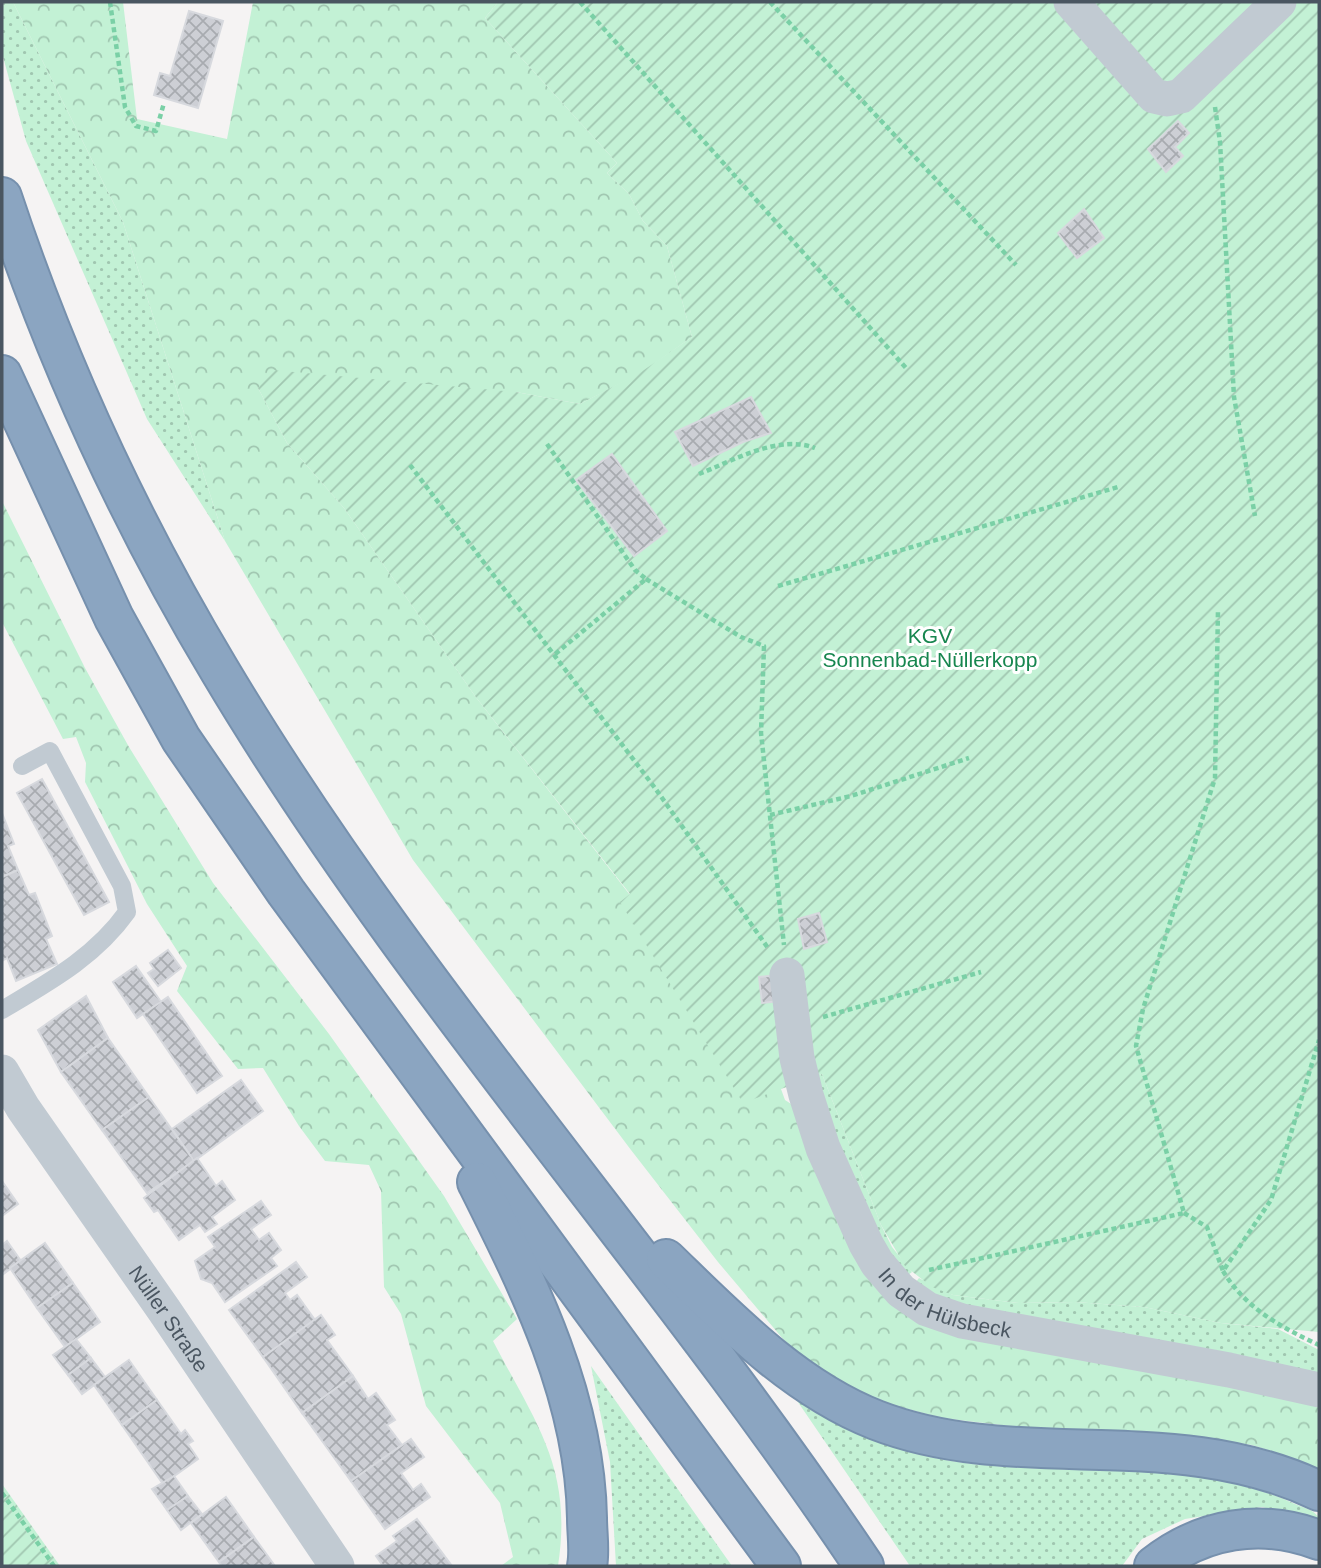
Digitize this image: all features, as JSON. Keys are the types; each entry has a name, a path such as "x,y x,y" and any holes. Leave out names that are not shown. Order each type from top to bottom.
{"highway":[{"path":"2,197 31,285 84,411 145,540 220,673 305,805 409,952 706,1344 864,1566"},
{"path":"2,375 114,618 181,738 379,1021 781,1566"},
{"path":"379,1021 466,1161 527,1283 572,1404 587,1485 587,1566"},
{"path":"577,1174 735,1325 790,1370 831,1397 876,1420 933,1436 1001,1444 1158,1450 1214,1457 1289,1477 1319,1491"},
{"path":"1154,1566 1190,1542 1242,1528 1275,1528 1319,1540"}],"street":[{"path":"1071,2 1154,96 1167,99 1181,96 1279,2"},
{"name":"In der Hülsbeck","path":"787,975 800,1073 824,1148 866,1244 877,1263 901,1291 927,1309 961,1321 1229,1370 1319,1390"},
{"name":"Nüller Straße","path":"2,1072 23,1108 337,1566"}],"lane":[{"path":"2,1010 83,960 113,932 127,912 122,886 50,751 22,766"}],"path":[{"path":"110,2 125,107 136,126 156,131 164,103"},
{"path":"580,2 906,368"},
{"path":"770,2 1016,265"},
{"path":"1203,76 1216,110 1220,142 1234,397 1255,516"},
{"path":"547,444 635,570 741,638 764,646 761,719 783,924"},
{"path":"699,474 760,450 806,444 815,448"},
{"path":"410,465 655,788 787,975"},
{"path":"778,586 1118,487"},
{"path":"554,655 646,579"},
{"path":"1218,608 1215,778 1143,1009 1136,1046 1184,1213 1207,1227 1223,1271 1253,1307 1285,1329 1319,1345"},
{"path":"770,815 851,796 969,758"},
{"path":"793,1026 981,972"},
{"path":"1223,1271 1271,1200 1319,1040"},
{"path":"901,1291 919,1272 1184,1213"},
{"path":"2,1493 54,1566"}],"green space":[{"path":"2,2 13,2 123,222 225,541 147,419 26,141 2,53"},
{"path":"13,2 123,2 137,119 227,139 253,2 498,2 485,18 617,163 607,173 629,194 643,221 667,246 692,337 641,373 580,404 516,392 258,388 287,443 344,508 475,696 630,895 621,902 781,1089 785,1100 799,1109 875,1280 1319,1400 1319,1472 1301,1461 1252,1445 1207,1439 1052,1431 942,1418 881,1402 851,1390 819,1371 783,1339 718,1262 631,1150 413,860 225,541 123,222"},
{"name":"KGV Sonnenbad-Nüllerkopp","path":"498,2 1319,2 1319,1332 1221,1323 1144,1307 1075,1302 1019,1303 953,1295 932,1287 905,1266 881,1225 822,1074 743,1103 620,902 630,894 475,696 344,508 287,443 258,388 272,370 516,392 580,404 641,372 692,337 667,246 643,221 629,194 607,173 617,163 485,18"},
{"path":"2,501 85,668 129,747 213,883 329,1034 444,1196 517,1319 493,1341 536,1423 555,1474 560,1501 558,1566 501,1566 513,1557 500,1503 426,1406 401,1314 384,1287 381,1191 369,1165 325,1161 299,1126 263,1068 238,1069 177,991 187,966 147,904 85,782 86,763 76,737 63,739 2,622"},
{"path":"822,1074 881,1225 892,1247 912,1272 903,1279 895,1271 810,1078"},
{"path":"919,1278 953,1295 1019,1303 1075,1302 1144,1307 1221,1323 1278,1329 1319,1350 1319,1380 956,1309 912,1287"},
{"path":"591,1366 732,1566 616,1566 610,1462"},
{"path":"789,1389 830,1417 859,1432 917,1454 984,1465 1147,1472 1223,1481 1259,1490 1307,1508 1317,1515 1319,1521 1262,1507 1185,1519 1142,1539 1122,1566 910,1566"},
{"path":"2,1484 60,1566 2,1566"}],"building":[{"path":"189,11 223,21 198,108 154,95 160,73 170,76"},
{"path":"1178,121 1189,133 1175,147 1183,156 1166,172 1148,149"},
{"path":"1084,209 1104,238 1077,258 1058,233"},
{"path":"751,397 771,433 743,442 693,466 675,432"},
{"path":"612,454 667,531 634,556 576,480"},
{"path":"42,779 109,902 84,915 17,793"},
{"path":"2,813 14,844 8,846 18,870 2,877"},
{"path":"18,870 29,895 35,893 52,936 46,939 57,964 16,981 7,958 2,961 2,877"},
{"path":"819,913 827,942 804,949 798,919"},
{"path":"168,950 181,968 158,986 148,973 154,969 150,963"},
{"path":"136,966 161,1002 137,1018 113,982"},
{"path":"776,975 779,1001 762,1003 759,977"},
{"path":"86,996 108,1038 61,1072 38,1030"},
{"path":"168,997 222,1076 197,1093 143,1014"},
{"path":"108,1038 149,1097 102,1130 61,1072"},
{"path":"241,1080 263,1111 194,1161 172,1129"},
{"path":"149,1097 194,1161 147,1193 102,1130"},
{"path":"197,1158 216,1186 222,1181 235,1200 212,1217 217,1224 205,1232 200,1225 179,1240 158,1210 154,1212 144,1198"},
{"path":"2,1181 18,1204 2,1216"},
{"path":"261,1201 271,1215 251,1229 259,1240 269,1233 281,1250 271,1258 277,1266 225,1302 212,1283 201,1279 195,1261 215,1247 208,1237"},
{"path":"7,1241 21,1261 2,1275 2,1245"},
{"path":"45,1243 73,1283 37,1308 10,1268"},
{"path":"296,1262 307,1277 285,1293 290,1300 297,1295 315,1320 263,1357 229,1310"},
{"path":"73,1283 100,1322 65,1347 37,1308"},
{"path":"321,1315 335,1335 327,1340 353,1376 302,1413 263,1357"},
{"path":"76,1339 91,1358 68,1375 53,1355"},
{"path":"91,1358 105,1377 82,1394 68,1375"},
{"path":"129,1360 157,1400 122,1425 94,1385"},
{"path":"353,1376 368,1399 376,1393 395,1420 387,1425 402,1445 351,1481 302,1413"},
{"path":"157,1400 181,1434 185,1430 193,1441 188,1444 198,1459 163,1484 122,1425"},
{"path":"411,1439 424,1457 401,1473 413,1490 421,1484 430,1497 385,1529 351,1481"},
{"path":"174,1476 188,1496 167,1510 152,1489"},
{"path":"188,1496 202,1514 181,1530 167,1510"},
{"path":"226,1497 254,1537 219,1562 191,1523"},
{"path":"417,1519 452,1566 383,1566 376,1556 397,1541 393,1536"},
{"path":"254,1537 275,1566 222,1566 219,1562"}]}
